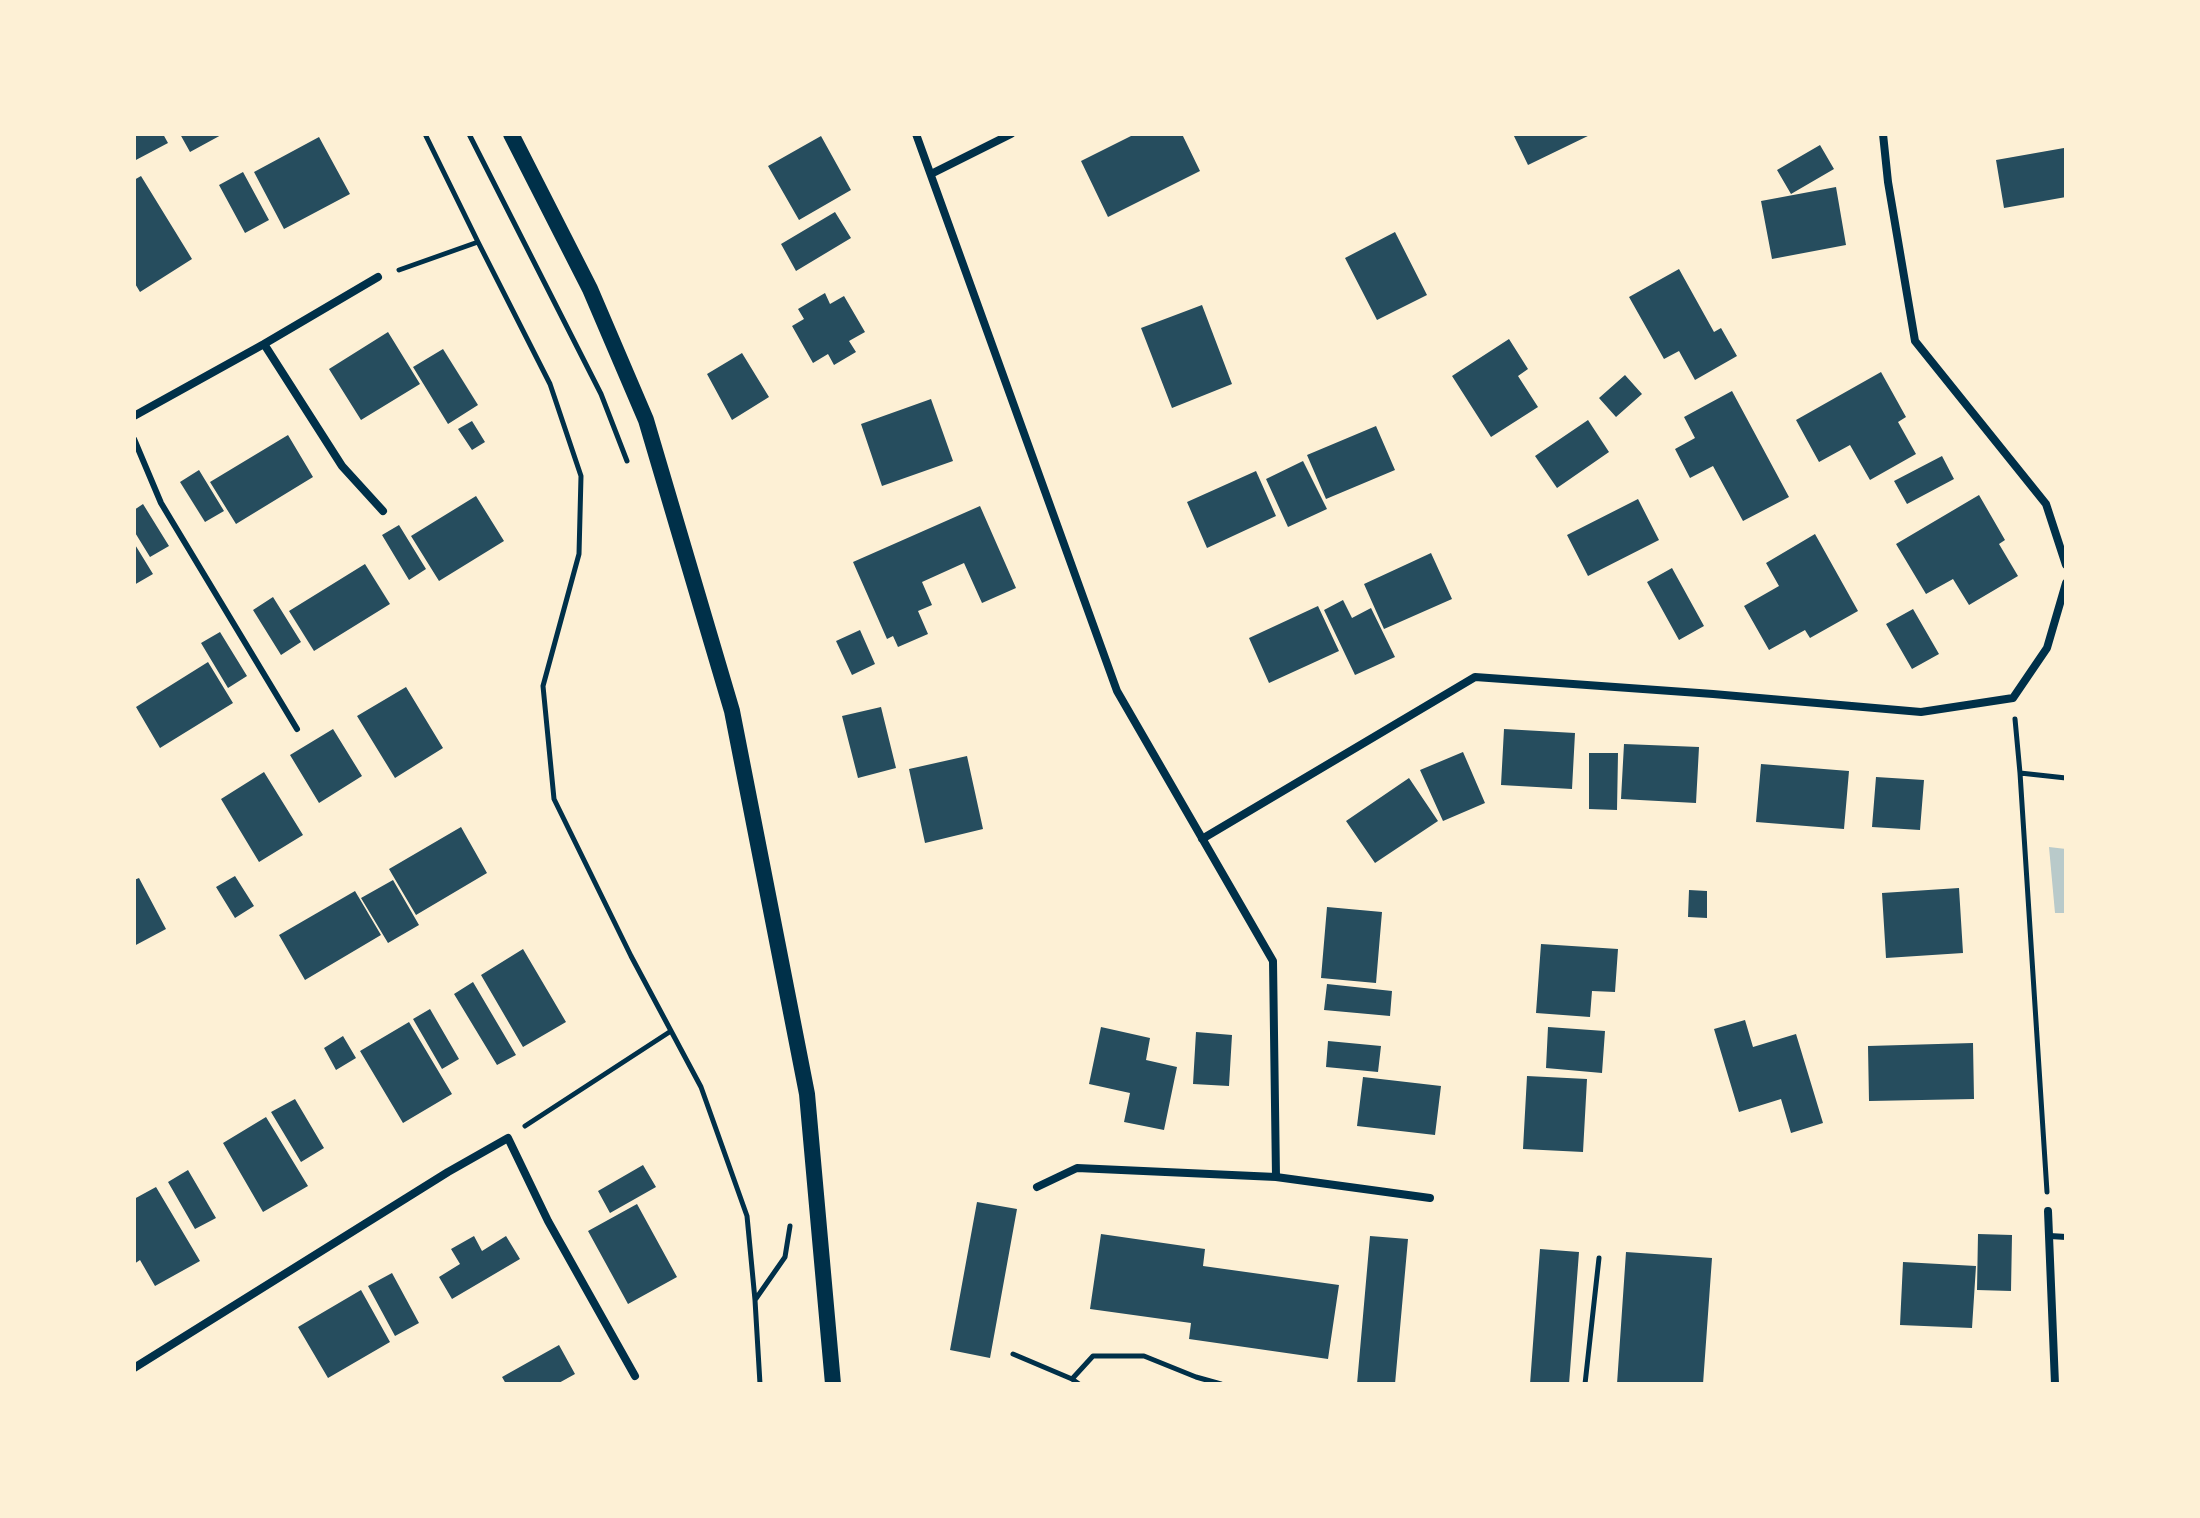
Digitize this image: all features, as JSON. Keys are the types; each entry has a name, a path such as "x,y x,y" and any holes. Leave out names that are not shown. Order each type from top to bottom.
{"main road":[{"path":"511,134 590,289 646,420 732,711 807,1094 833,1384"}],"street":[{"path":"916,134 1117,691 1273,961 1276,1177"},
{"path":"931,174 1011,134"},
{"path":"1883,134 1915,341 2046,504 2066,565"},
{"path":"134,416 378,277"},
{"path":"264,344 342,466 383,511"},
{"path":"1202,839 1475,677 1921,712 2013,698 2047,648 2066,583"},
{"path":"134,1368 448,1172 508,1138 548,1221 635,1376"},
{"path":"1037,1187 1077,1168 1276,1177 1430,1198"},
{"path":"2048,1211 2055,1384"}],"lane":[{"path":"134,439 161,503 297,729"},
{"path":"2050,1236 2066,1237"}],"path":[{"path":"425,134 550,384 581,476 579,554 543,686 554,799 631,956 701,1087 747,1216 760,1384"},
{"path":"469,134 601,394 629,466"},
{"path":"378,277 478,242"},
{"path":"2013,698 2048,1211"},
{"path":"2020,773 2066,778"},
{"path":"508,1138 671,1030"},
{"path":"755,1300 785,1257 791,1220"},
{"path":"1585,1384 1599,1258"},
{"path":"1013,1354 1079,1384"},
{"path":"1072,1379 1093,1356 1144,1356 1221,1384"}],"shaded area":[{"path":"2049,847 2066,849 2066,913 2055,913"}],"building":[{"path":"134,134 163,134 168,143 134,161"},
{"path":"180,134 223,134 190,152"},
{"path":"1135,134 1182,134 1200,171 1108,217 1081,161"},
{"path":"1513,134 1592,134 1528,165"},
{"path":"821,136 851,190 799,220 768,166"},
{"path":"319,137 350,194 284,229 254,172"},
{"path":"1820,145 1834,169 1791,194 1777,170"},
{"path":"2064,148 2066,197 2004,208 1996,160"},
{"path":"243,172 269,220 245,233 219,185"},
{"path":"141,176 192,259 140,292 134,282 134,180"},
{"path":"1836,187 1846,245 1772,259 1761,201"},
{"path":"835,212 851,238 796,271 781,244"},
{"path":"1395,232 1427,295 1377,320 1345,258"},
{"path":"1679,269 1714,332 1721,328 1737,356 1695,380 1679,351 1664,359 1629,297"},
{"path":"825,293 830,304 844,296 865,332 849,341 856,352 834,365 828,354 813,363 792,326 804,319 798,309"},
{"path":"1202,305 1232,384 1172,408 1141,328"},
{"path":"388,332 420,384 361,420 329,369"},
{"path":"1509,339 1528,369 1518,376 1538,407 1491,437 1452,376"},
{"path":"443,349 478,405 448,424 413,367"},
{"path":"742,353 769,397 732,420 707,374"},
{"path":"1881,372 1906,417 1898,422 1916,454 1870,480 1850,445 1819,462 1796,420"},
{"path":"1625,375 1642,394 1616,417 1599,398"},
{"path":"1732,391 1789,497 1743,521 1713,466 1690,478 1675,449 1695,438 1684,417"},
{"path":"931,399 953,461 882,486 861,424"},
{"path":"1588,420 1609,452 1557,488 1535,456"},
{"path":"472,421 485,442 472,450 458,429"},
{"path":"1376,426 1395,470 1326,499 1307,455"},
{"path":"288,435 313,477 236,524 210,482"},
{"path":"1942,456 1954,479 1907,504 1894,481"},
{"path":"1303,461 1327,509 1288,527 1266,479"},
{"path":"199,470 224,511 205,522 180,482"},
{"path":"1256,471 1276,516 1207,548 1187,502"},
{"path":"1979,495 2005,540 1999,544 2018,576 1969,605 1953,579 1926,594 1896,544"},
{"path":"476,496 504,541 439,581 411,536"},
{"path":"1638,499 1659,540 1588,576 1567,535"},
{"path":"143,504 169,546 150,557 134,531 134,510"},
{"path":"980,506 1016,588 982,603 964,563 922,582 932,605 918,611 928,634 898,647 893,636 887,639 853,562"},
{"path":"399,525 426,569 409,580 382,535"},
{"path":"1815,534 1858,611 1810,638 1805,630 1769,650 1744,606 1779,586 1766,563"},
{"path":"134,543 153,574 134,585"},
{"path":"1431,553 1452,599 1384,629 1364,584"},
{"path":"365,564 390,604 314,651 289,611"},
{"path":"1672,568 1704,626 1679,640 1647,582"},
{"path":"273,597 301,642 281,655 253,610"},
{"path":"1343,600 1352,618 1371,608 1395,657 1355,675 1324,610"},
{"path":"1318,606 1339,651 1269,683 1249,638"},
{"path":"1913,609 1939,654 1912,669 1886,624"},
{"path":"860,630 875,664 852,675 836,641"},
{"path":"220,632 247,676 228,688 201,643"},
{"path":"208,662 233,703 160,748 136,707"},
{"path":"406,687 443,748 395,778 357,716"},
{"path":"881,707 896,768 858,778 842,716"},
{"path":"333,729 362,776 319,803 290,755"},
{"path":"1504,729 1575,733 1572,789 1501,785"},
{"path":"1624,744 1699,747 1696,803 1621,799"},
{"path":"1463,752 1485,803 1443,821 1420,770"},
{"path":"1589,753 1618,753 1617,810 1589,809"},
{"path":"967,756 983,829 925,843 909,769"},
{"path":"1761,764 1849,771 1844,829 1756,822"},
{"path":"264,772 303,835 259,862 221,799"},
{"path":"1876,777 1924,780 1920,830 1872,827"},
{"path":"1409,778 1438,821 1375,863 1346,821"},
{"path":"461,827 487,873 416,915 389,869"},
{"path":"235,876 254,906 235,918 216,887"},
{"path":"139,878 166,929 134,946 134,880"},
{"path":"393,880 419,925 388,943 361,898"},
{"path":"1959,888 1963,953 1886,958 1882,893"},
{"path":"1689,890 1707,891 1707,918 1688,917"},
{"path":"355,891 381,935 305,980 279,935"},
{"path":"1327,907 1382,912 1376,983 1321,978"},
{"path":"1541,944 1618,949 1615,992 1592,991 1590,1017 1536,1013"},
{"path":"523,949 566,1022 523,1047 481,975"},
{"path":"473,982 516,1055 497,1065 454,994"},
{"path":"1327,984 1392,991 1390,1016 1324,1010"},
{"path":"430,1009 459,1059 442,1069 413,1019"},
{"path":"1745,1020 1753,1047 1796,1034 1823,1123 1791,1133 1781,1099 1739,1112 1714,1029"},
{"path":"409,1022 452,1094 403,1123 360,1051"},
{"path":"1101,1027 1150,1038 1146,1060 1177,1067 1164,1130 1124,1122 1130,1093 1089,1084"},
{"path":"1548,1027 1605,1031 1602,1073 1546,1068"},
{"path":"1196,1032 1232,1035 1229,1086 1193,1084"},
{"path":"343,1036 356,1058 336,1070 324,1048"},
{"path":"1328,1041 1381,1046 1378,1072 1326,1067"},
{"path":"1973,1043 1974,1099 1869,1101 1868,1046"},
{"path":"1527,1076 1587,1079 1583,1152 1523,1149"},
{"path":"1363,1077 1441,1086 1435,1135 1357,1126"},
{"path":"295,1099 324,1148 301,1162 271,1112"},
{"path":"266,1117 308,1186 263,1212 223,1143"},
{"path":"643,1165 656,1187 610,1213 598,1191"},
{"path":"188,1170 216,1218 195,1229 168,1182"},
{"path":"156,1187 200,1261 155,1286 140,1260 134,1264 134,1199"},
{"path":"977,1202 1017,1209 990,1358 950,1350"},
{"path":"637,1204 677,1277 628,1304 588,1231"},
{"path":"1101,1234 1205,1249 1203,1266 1339,1285 1328,1359 1189,1339 1191,1323 1090,1309"},
{"path":"1978,1234 2012,1235 2011,1291 1977,1290"},
{"path":"474,1236 482,1251 506,1236 520,1259 452,1299 439,1277 460,1264 451,1249"},
{"path":"1370,1236 1408,1239 1395,1384 1357,1384"},
{"path":"1540,1249 1579,1252 1569,1384 1530,1384"},
{"path":"1626,1252 1712,1258 1703,1384 1617,1384"},
{"path":"1903,1262 1976,1266 1972,1328 1900,1325"},
{"path":"392,1273 419,1323 395,1336 368,1286"},
{"path":"361,1290 390,1342 328,1378 298,1327"},
{"path":"559,1345 575,1374 557,1384 506,1384 502,1377"}]}
